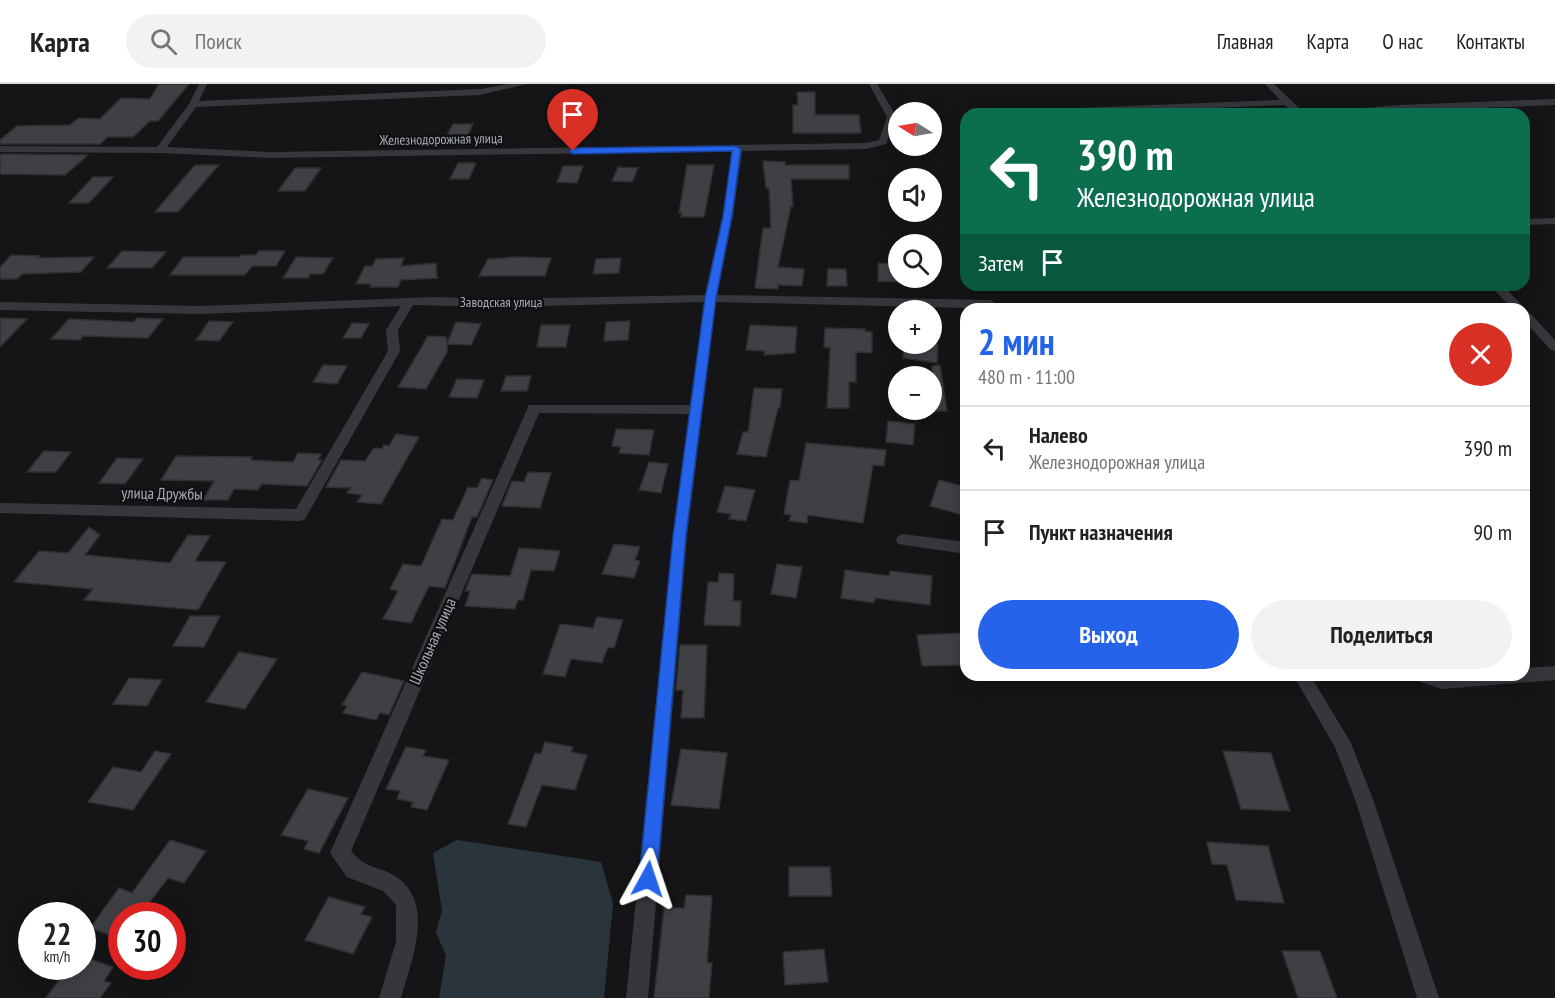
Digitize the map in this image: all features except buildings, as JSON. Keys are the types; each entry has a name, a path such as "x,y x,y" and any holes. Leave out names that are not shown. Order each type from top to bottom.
{"street":[{"path":"160,150 203,84"},
{"path":"378,94 380,84"},
{"path":"192,104 378,94 480,92 523,84"},
{"name":"Железнодорожная улица","path":"0,149 160,150 270,155 866,146 883,142 892,117 873,84"},
{"path":"1269,84 1293,108"},
{"path":"1145,108 1286,102"},
{"path":"1400,108 1555,102"},
{"path":"637,998 680,536 692,458 711,298 728,216 736,149"},
{"path":"1530,222 1555,221"},
{"path":"1502,291 1513,303"},
{"name":"Заводская улица","path":"0,306 201,310 409,303 711,298 960,303"},
{"name":"улица Дружбы","path":"0,508 300,515 394,351 392,330 409,303"},
{"path":"1530,320 1555,347"},
{"name":"Школьная улица","path":"390,998 406,942 406,901 390,884 354,870 340,854 534,408 696,410"},
{"path":"903,540 960,547"},
{"path":"1530,675 1555,673"},
{"path":"1305,681 1342,743 1361,792 1428,998"},
{"path":"1439,681 1455,681"}],"shaded area":[{"path":"457,840 601,862 613,904 604,998 439,998 446,956 436,932 442,911 433,853"}],"route":[{"path":"573,151 736,149 728,216 711,298 692,458 680,536 648,879"}]}
